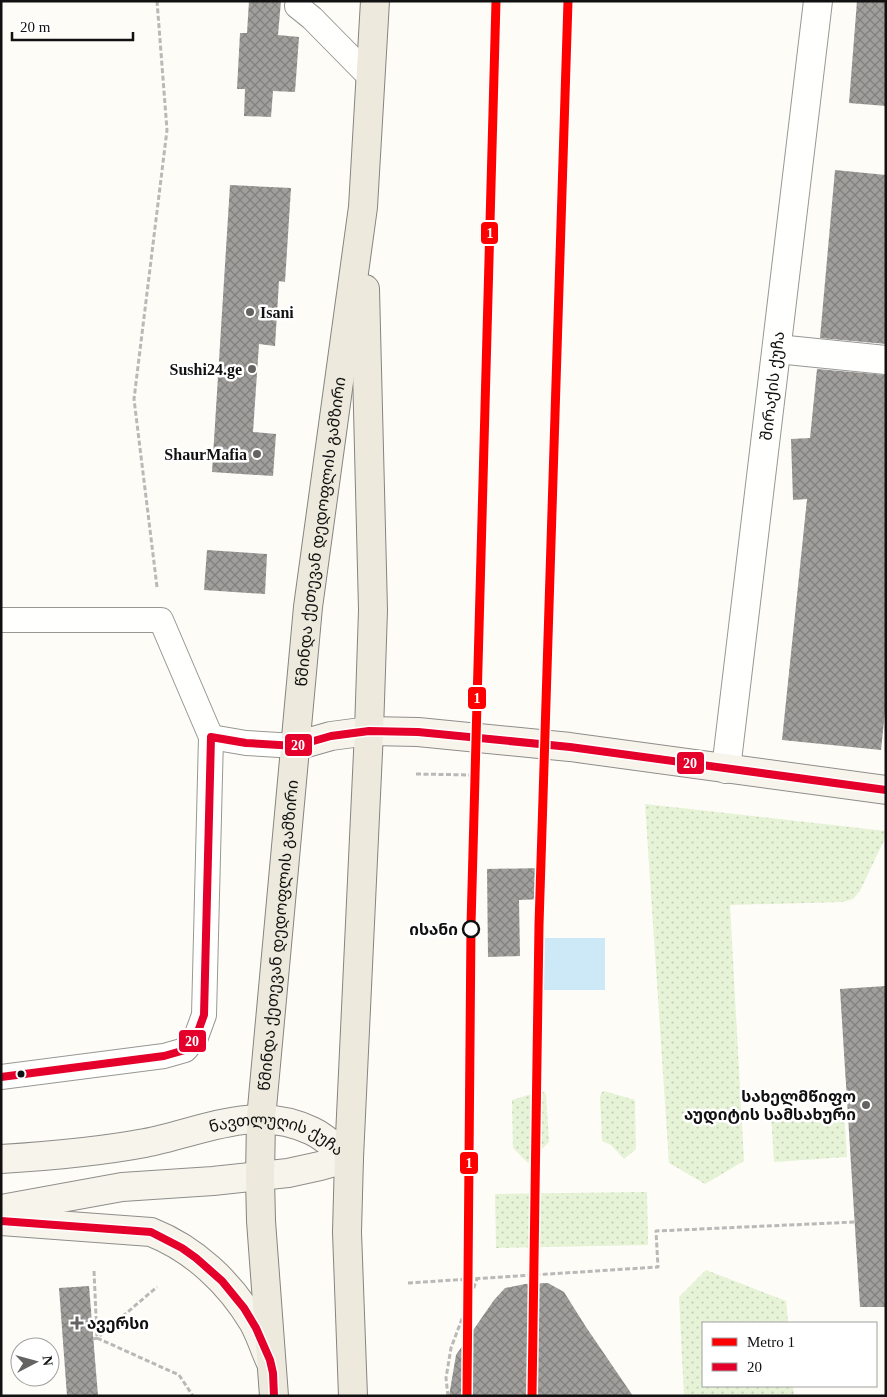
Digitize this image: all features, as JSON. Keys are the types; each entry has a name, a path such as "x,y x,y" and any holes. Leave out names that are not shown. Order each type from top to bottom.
{"main road":[{"name":"წმინდა ქეთევან დედოფლის გამზირი","path":"274,1396 261,1221 261,1119 308,607 363,207 376,1"},
{"name":"წმინდა ქეთევან დედოფლის გამზირი","path":"354,1396 347,1232 373,610 363,207"},
{"path":"296,746 331,736 369,730 418,732 570,747 886,790"},
{"name":"ნავთლუღის ქუჩა","path":"1,1158 50,1156 106,1149 157,1141 234,1121 261,1119 289,1123 313,1131 349,1158"},
{"name":"ნავთლუღის ქუჩა","path":"1,1209 122,1187 260,1177 320,1166 349,1158"},
{"path":"1,1221 152,1232 168,1239 199,1261 231,1290 254,1323 272,1365"}],"street":[{"name":"შირაქის ქუჩა","path":"726,769 818,1"},
{"path":"777,349 886,360"}],"lane":[{"path":"297,6 312,18 371,78"},
{"path":"1,620 161,620 211,736 204,1016 196,1037 185,1050 164,1056 1,1077"},
{"path":"211,736 246,743 296,746"}],"path":[{"path":"157,1 167,130 134,399 161,620"},
{"path":"408,1283 658,1267 656,1231 855,1222"},
{"path":"94,1271 95,1339"},
{"path":"448,1396 446,1378 450,1348 477,1279"},
{"path":"95,1339 157,1287"},
{"path":"95,1339 179,1375 193,1396"}],"green space":[{"path":"645,804 886,831 886,836 860,891 853,899 843,902 730,905 744,1161 705,1184 669,1163"},
{"path":"541,1091 545,1092 546,1095 549,1142 528,1163 513,1148 512,1100"},
{"path":"604,1091 635,1100 636,1149 624,1159 611,1145 602,1141 600,1097"},
{"path":"844,1110 847,1157 774,1162 771,1114"},
{"path":"647,1192 648,1245 496,1248 495,1194"},
{"path":"706,1270 786,1301 788,1322 702,1322 702,1387 793,1387 794,1396 684,1396 679,1297"}],"water":[{"path":"543,938 605,938 605,990 543,990"}],"building":[{"path":"249,1 281,1 278,35 299,37 295,92 273,91 271,117 244,116 245,89 237,89 240,33 247,33"},
{"path":"857,1 886,1 886,106 849,103"},
{"path":"835,170 886,175 886,344 820,338"},
{"path":"230,185 291,188 285,282 279,281 275,346 259,344 253,432 276,434 273,476 212,472"},
{"path":"817,369 886,375 886,702 881,750 782,740 807,499 793,500 791,439 810,438"},
{"path":"207,550 267,554 265,594 204,590"},
{"path":"543,868 544,899 519,900 520,956 488,957 487,869"},
{"name":"სახელმწიფო აუდიტის სამსახური","path":"886,986 886,1307 860,1307 840,989"},
{"path":"548,1283 564,1292 633,1396 449,1396 456,1355 494,1300 505,1288 525,1284"},
{"path":"89,1286 98,1396 67,1396 59,1288"}],"metro line":[{"name":"1","path":"467,1396 471,925 496,1"},
{"name":"1","path":"532,1396 539,925 568,1"}],"transit line":[{"name":"20","path":"1,1077 164,1056 185,1050 196,1037 204,1015 211,737 246,743 296,746 331,736 369,731 418,732 570,747 886,790"},
{"name":"20","path":"1,1221 151,1232 182,1248 222,1281 244,1308 256,1328 270,1360 273,1373 274,1396"}],"place":[{"name":"Isani","path":"250,312"},
{"name":"Sushi24.ge","path":"252,369"},
{"name":"ShaurMafia","path":"257,454"},
{"name":"ისანი","path":"471,929"},
{"name":"სახელმწიფო აუდიტის სამსახური","path":"866,1105"},
{"name":"ავერსი","path":"77,1323"}]}
